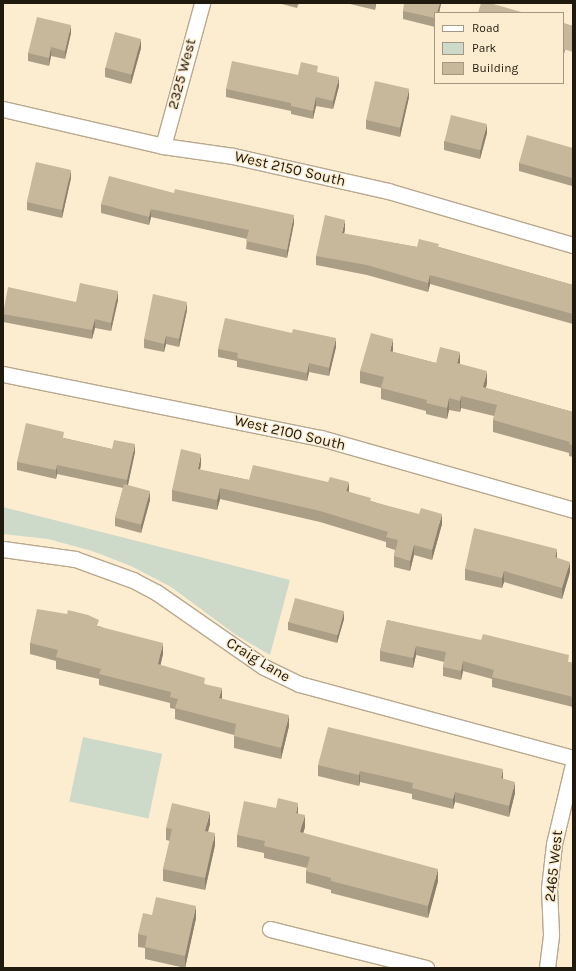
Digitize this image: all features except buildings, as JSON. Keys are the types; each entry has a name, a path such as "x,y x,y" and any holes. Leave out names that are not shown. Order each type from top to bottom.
{"street":[{"name":"2325 West","path":"163,146 202,3"},
{"name":"West 2150 South","path":"3,109 163,146 234,156 388,191 573,245"},
{"name":"West 2100 South","path":"3,374 321,438 573,510"},
{"name":"Craig Lane","path":"3,549 75,560 133,580 156,592 264,667 300,684 573,758"},
{"name":"2465 West","path":"547,968 551,866 573,764"},
{"path":"270,929 426,968"}],"green space":[{"path":"3,507 290,580 270,655 236,635 171,587 131,566 92,551 48,539 3,534"},
{"path":"83,737 162,754 149,818 69,802"}]}
